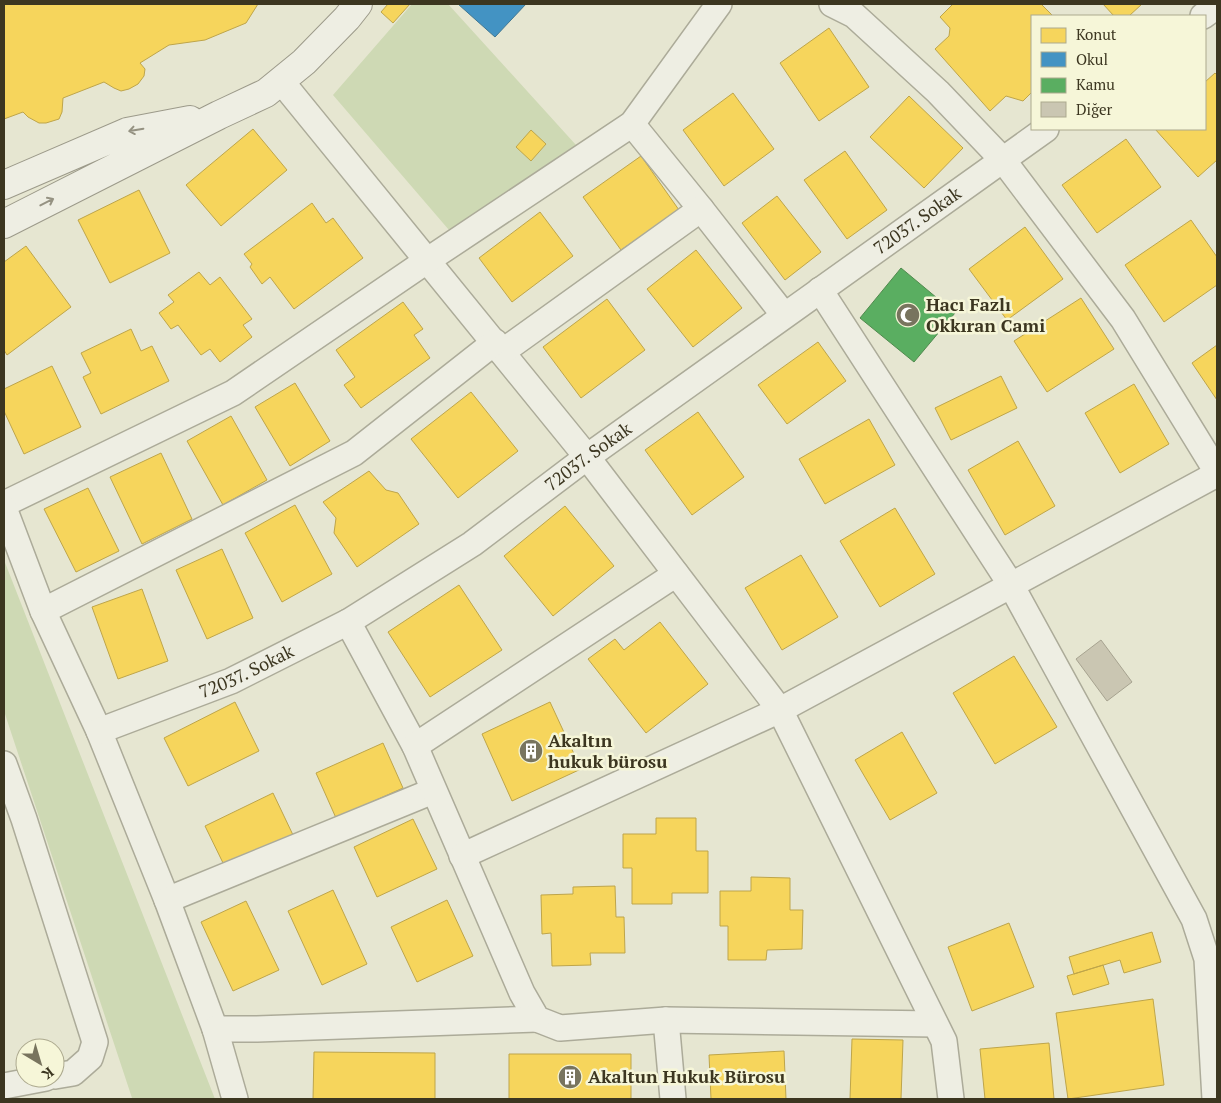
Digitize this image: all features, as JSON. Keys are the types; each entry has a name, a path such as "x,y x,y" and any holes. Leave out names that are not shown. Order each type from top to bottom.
{"main road":[{"path":"4,224 218,115 266,93 304,62 358,4"},
{"path":"4,185 127,132 218,115"}],"street":[{"path":"4,504 233,393 632,124 719,4"},
{"path":"462,856 780,710 1217,473 1123,319 1003,160 931,85 854,15 832,4"},
{"path":"1204,15 1217,6"},
{"path":"281,81 587,457 780,710 944,1041 951,1099"},
{"path":"632,124 784,316"},
{"name":"72037. Sokak","path":"99,731 231,681 348,622 472,544 587,457 1045,130"},
{"path":"43,611 354,453 498,347 701,209"},
{"path":"820,290 1011,585 1194,919 1207,959 1215,1099"},
{"path":"4,508 43,611 99,731 167,900 215,1029 235,1099"},
{"path":"415,746 676,574"},
{"path":"348,622 415,746 522,994 538,1019"},
{"path":"4,764 24,819 95,1042 90,1058 73,1073 65,1074"},
{"path":"167,900 433,791"},
{"path":"215,1029 267,1029 538,1019 560,1028 666,1020 935,1024"},
{"path":"666,1020 673,1099"}],"green space":[{"path":"412,4 448,4 576,145 449,230 333,95"},
{"path":"4,560 215,1099 132,1098 4,711"}],"building: Konut":[{"path":"4,4 258,4 246,23 205,40 169,45 140,63 145,69 144,76 138,84 129,89 121,91 104,82 63,98 62,112 59,119 39,123 23,112 4,119"},
{"path":"388,4 410,4 393,23 381,12"},
{"path":"953,4 1041,4 1052,15 1031,15 1031,93 1023,101 1006,96 990,111 935,49 949,36 950,28 940,17"},
{"path":"1103,4 1142,4 1130,15 1113,15"},
{"path":"829,28 869,87 819,121 780,63"},
{"path":"1215,73 1217,75 1217,160 1198,177 1156,130 1206,130 1206,81"},
{"path":"733,93 774,149 724,186 683,130"},
{"path":"909,96 963,148 924,188 870,137"},
{"path":"253,129 287,170 221,226 186,185"},
{"path":"531,130 546,144 531,161 516,147"},
{"path":"1126,139 1161,187 1097,233 1062,185"},
{"path":"845,151 887,210 847,239 804,180"},
{"path":"641,156 679,210 621,250 583,197"},
{"path":"139,190 170,253 110,283 78,220"},
{"path":"777,196 821,252 785,280 742,223"},
{"path":"312,203 326,223 333,218 363,258 294,309 270,277 262,284 250,267 252,264 244,254"},
{"path":"540,212 573,256 512,302 479,258"},
{"path":"1191,220 1217,257 1217,285 1164,322 1125,265"},
{"path":"1025,227 1063,279 1007,320 969,269"},
{"path":"26,246 71,307 7,355 4,350 4,262"},
{"path":"696,250 742,308 693,347 647,289"},
{"path":"199,272 210,285 220,277 252,319 243,325 252,337 220,362 210,349 201,355 178,325 171,329 159,313 174,302 168,295"},
{"path":"1081,298 1114,349 1047,392 1014,341"},
{"path":"607,299 645,350 581,398 543,347"},
{"path":"403,302 423,329 414,335 430,358 361,408 344,385 355,377 336,350"},
{"path":"131,329 141,351 152,346 169,381 101,414 83,377 91,373 81,353"},
{"path":"818,342 846,381 787,424 758,385"},
{"path":"1217,345 1217,400 1192,363"},
{"path":"52,366 81,427 24,454 4,411 4,389"},
{"path":"1001,376 1017,408 951,440 935,408"},
{"path":"295,383 330,441 290,466 255,407"},
{"path":"1134,384 1169,444 1120,473 1085,413"},
{"path":"471,392 518,451 458,498 411,439"},
{"path":"698,412 744,477 692,515 645,450"},
{"path":"231,416 267,480 223,505 187,441"},
{"path":"869,419 895,465 825,504 799,459"},
{"path":"1018,441 1055,506 1005,535 968,470"},
{"path":"161,453 192,519 142,544 110,477"},
{"path":"369,471 386,490 398,493 419,524 357,567 334,533 336,518 323,502"},
{"path":"88,488 119,551 76,572 44,509"},
{"path":"295,505 332,574 282,602 245,533"},
{"path":"565,506 614,566 553,616 504,556"},
{"path":"895,508 935,574 880,607 840,541"},
{"path":"222,549 253,618 207,639 176,570"},
{"path":"801,555 838,617 782,650 745,588"},
{"path":"459,585 502,650 430,697 388,632"},
{"path":"142,589 168,661 118,679 92,607"},
{"path":"660,622 708,684 646,733 588,659 615,639 624,650"},
{"path":"1014,656 1057,727 995,764 953,693"},
{"path":"235,702 259,751 188,786 164,738"},
{"name":"Akaltın hukuk bürosu","path":"550,702 581,769 512,801 482,734"},
{"path":"902,732 937,793 890,820 855,760"},
{"path":"383,743 403,788 336,818 316,773"},
{"path":"273,793 293,835 225,867 205,826"},
{"path":"656,818 696,818 696,851 708,851 708,893 672,893 672,904 632,904 632,868 623,868 623,834 656,834"},
{"path":"413,819 437,869 377,897 354,847"},
{"path":"751,877 790,878 790,910 803,910 802,949 767,950 766,960 728,960 728,926 720,926 720,891 751,891"},
{"path":"615,886 616,917 624,917 625,953 590,953 591,965 552,966 551,933 542,934 541,895 573,894 573,887"},
{"path":"333,890 367,964 322,985 288,911"},
{"path":"447,900 473,956 417,982 391,927"},
{"path":"246,901 279,970 233,991 201,922"},
{"path":"1009,923 1034,987 972,1011 948,947"},
{"path":"1152,932 1161,962 1124,973 1120,960 1074,974 1069,957"},
{"path":"1103,965 1109,984 1073,995 1067,976"},
{"path":"1153,999 1164,1085 1068,1099 1056,1013"},
{"path":"852,1039 903,1040 901,1099 850,1099"},
{"path":"1049,1043 1054,1099 985,1099 980,1049"},
{"path":"784,1051 786,1099 711,1099 709,1055"},
{"path":"314,1052 435,1053 435,1099 313,1099"},
{"name":"Akaltun Hukuk Bürosu","path":"509,1054 631,1054 631,1099 509,1099"}],"building: Okul":[{"path":"458,4 526,4 495,37"}],"building: Kamu":[{"name":"Hacı Fazlı Okkıran Cami","path":"901,268 955,313 914,362 860,318"}],"building: Diğer":[{"path":"1101,640 1132,682 1107,701 1076,659"}],"place":[{"name":"Hacı Fazlı Okkıran Cami","path":"908,315"},
{"name":"Akaltın hukuk bürosu","path":"531,751"},
{"name":"Akaltun Hukuk Bürosu","path":"570,1077"}]}
